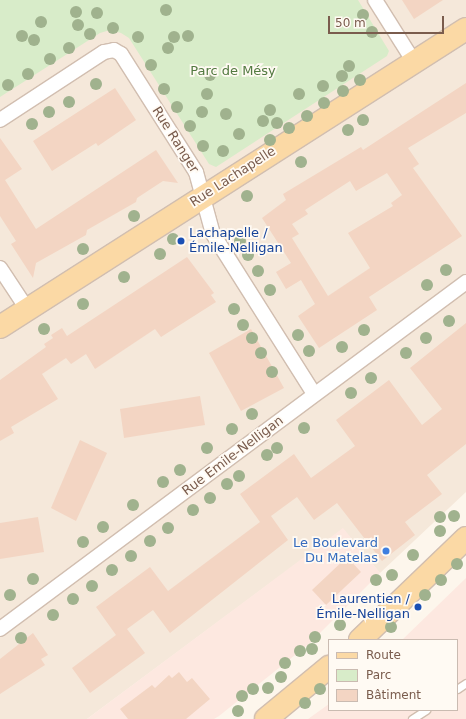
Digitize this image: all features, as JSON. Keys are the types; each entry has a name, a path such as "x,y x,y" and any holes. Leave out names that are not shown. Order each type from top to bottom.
{"main road":[{"name":"Rue Lachapelle","path":"0,327 466,29"},
{"path":"361,639 466,538"},
{"path":"266,719 328,668"}],"street":[{"path":"375,0 414,62"},
{"name":"Rue Ranger","path":"0,120 100,54 116,51 196,172 213,234 314,394"},
{"path":"0,268 27,309"},
{"name":"Rue Emile-Nelligan","path":"0,629 466,282"}],"lane":[{"path":"412,719 424,711"}],"shaded area":[{"path":"0,0 466,0 466,492 380,573 343,529 87,719 0,719"},
{"path":"343,528 380,573 310,643 219,716 214,719 87,719"},
{"path":"466,578 466,719 308,719 328,705 328,711 458,711 458,639 403,639"}],"green space":[{"name":"Parc de Mésy","path":"0,0 358,0 389,51 387,56 216,167 209,164 129,38 121,33 110,30 100,33 0,97"}],"building":[{"path":"402,0 443,0 414,19"},
{"path":"466,83 466,113 408,148 419,164 413,168 462,236 369,297 377,310 319,348 298,316 315,304 301,280 286,289 276,272 291,263 262,218 286,200 283,194 361,147 363,150","holes":["387,173 402,195 391,203 393,206 348,233 370,268 328,296 292,238 299,234 292,224 308,214 305,210 350,181 356,191"]},
{"path":"115,88 136,120 98,146 96,143 52,171 33,141"},
{"path":"0,138 22,169 5,180 36,229 156,150 178,183 163,181 137,198 136,202 87,230 86,235 36,263 33,278 11,244 16,241 0,216"},
{"path":"187,257 214,293 211,295 216,302 161,337 155,329 95,369 86,354 71,364 66,358 42,374 58,399 11,427 14,433 0,441 0,380 46,347 44,344 53,338 51,335 62,328 67,336"},
{"path":"466,323 466,444 427,475 442,494 405,522 415,535 382,561 337,503 314,520 297,497 271,516 288,540 170,633 153,610 127,629 145,653 90,693 72,668 116,635 96,607 150,567 168,591 260,522 240,494 294,454 311,478 355,446 336,420 389,380 422,425 442,409 410,368"},
{"path":"251,329 284,388 241,411 209,353"},
{"path":"200,396 205,425 124,438 120,409"},
{"path":"80,440 107,453 76,521 51,508"},
{"path":"38,517 44,552 0,559 0,523"},
{"path":"347,557 361,572 326,605 312,590"},
{"path":"33,633 48,655 41,659 45,665 0,694 0,659"},
{"path":"179,672 187,682 192,678 210,699 186,719 128,719 120,709 152,685 155,688 169,675 172,678"}],"place":[{"name":"Lachapelle / Émile-Nelligan","path":"181,241"},
{"name":"Le Boulevard Du Matelas","path":"386,551"},
{"name":"Laurentien / Émile-Nelligan","path":"418,607"}]}
